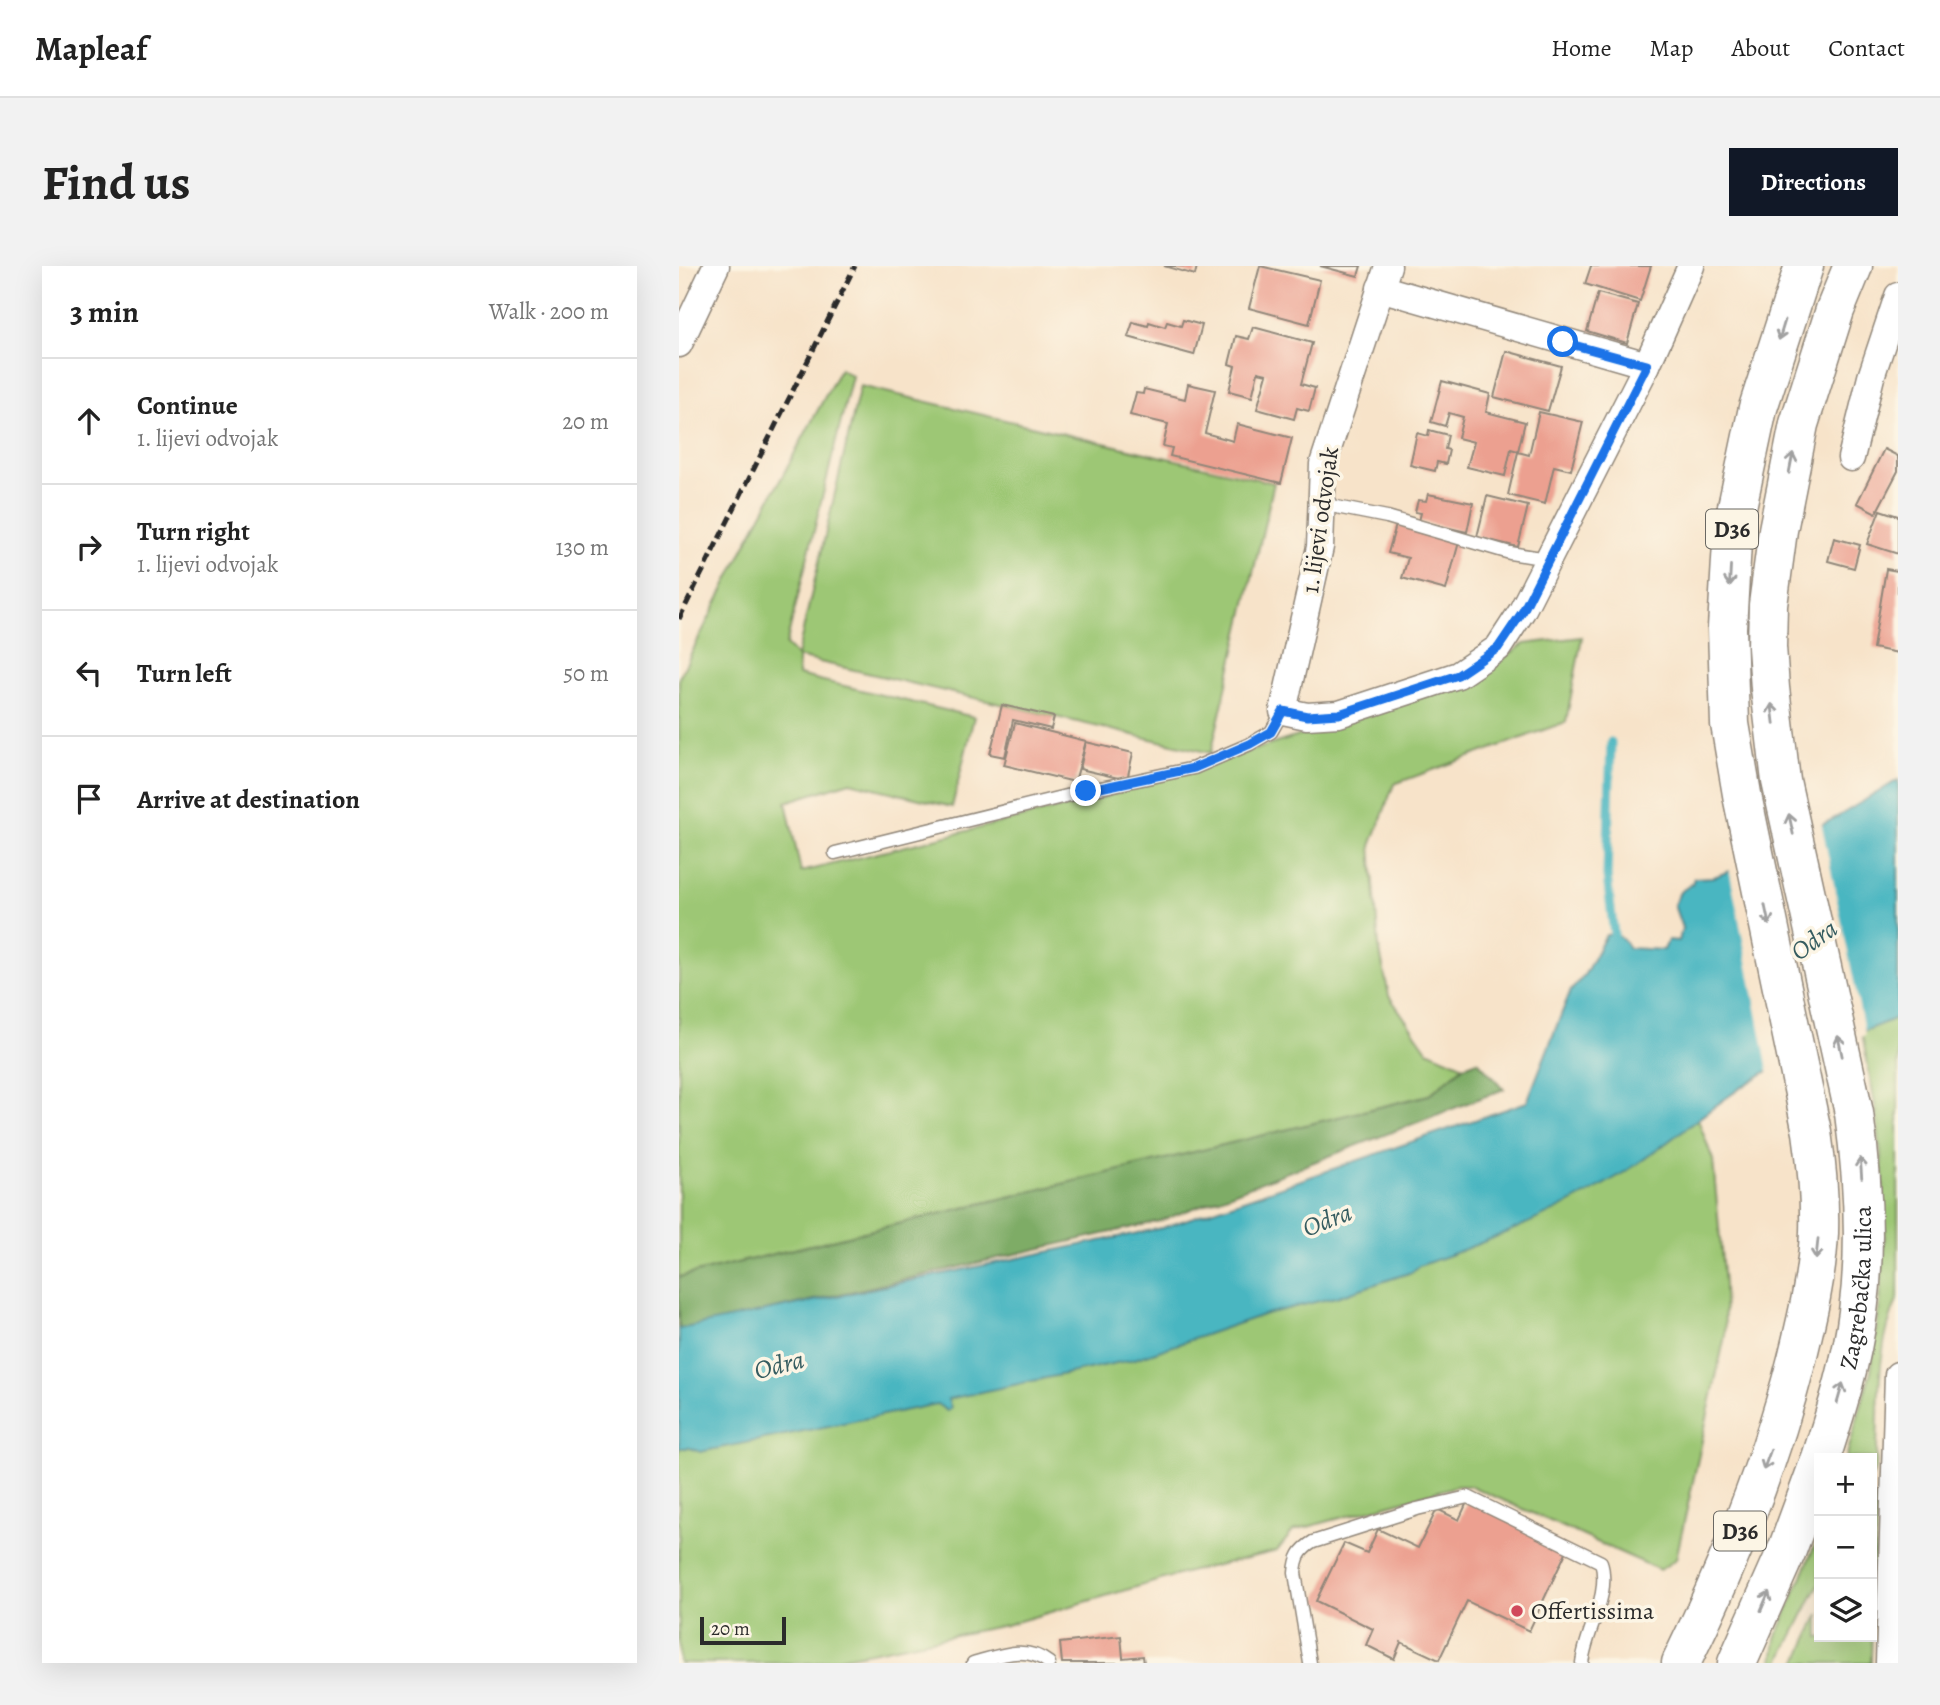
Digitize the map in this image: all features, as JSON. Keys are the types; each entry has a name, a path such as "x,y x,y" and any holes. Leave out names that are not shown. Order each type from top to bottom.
{"main road":[{"name":"D36","path":"1681,1663 1718,1587 1776,1436 1804,1331 1819,1234 1819,1181 1812,1132 1743,800 1730,724 1727,628 1733,526 1758,408 1804,266"},
{"name":"Zagrebačka ulica","path":"1822,1453 1845,1376 1858,1312 1863,1240 1861,1168 1854,1113 1781,781 1770,688 1768,605 1776,543 1799,424 1835,310 1853,266"},
{"name":"Zagrebačka ulica","path":"1737,1663 1787,1550 1814,1476"}],"street":[{"path":"679,344 689,301 716,266"},
{"path":"1283,711 1307,716 1339,714 1458,675 1498,648 1523,611 1647,365 1691,266"},
{"name":"1. lijevi odvojak","path":"1283,711 1321,547 1323,464 1384,277 1647,365"},
{"path":"1851,458 1871,377 1898,296"},
{"path":"1892,1661 1898,1375"}],"lane":[{"path":"1321,504 1387,517 1510,553 1547,559"},
{"path":"835,853 1086,791 1194,768 1271,732 1283,711"},
{"path":"1310,1663 1295,1573 1296,1558 1304,1548 1313,1542 1365,1525 1468,1497 1601,1562 1605,1587 1590,1628 1582,1663"},
{"path":"973,1663 1006,1654 1029,1652 1049,1663"}],"green space":[{"path":"840,369 852,376 786,645 797,656 860,386 1274,483 1211,753 798,657 798,675 974,717 952,807 850,782 786,802 801,872 1101,798 1470,682 1524,644 1582,637 1566,722 1394,784 1371,846 1379,947 1389,996 1427,1050 1464,1066 1429,1095 679,1277 679,678 749,538"},
{"path":"1898,934 1898,1298 1890,1318 1882,1360 1877,1453 1847,1453 1871,1371 1880,1303 1885,1230 1876,1110 1862,1034"},
{"path":"1478,1061 1504,1089 1160,1221 679,1331 679,1277 1429,1095 1464,1066"},
{"path":"1690,1097 1713,1160 1724,1284 1725,1336 1676,1559 1660,1570 1471,1486 1457,1486 1293,1531 1277,1551 1188,1572 1006,1625 815,1663 679,1663 679,1435"},
{"path":"1814,1547 1814,1594 1779,1663 1773,1663 1776,1638"},
{"path":"1814,1625 1814,1642 1872,1642 1871,1663 1797,1663"}],"water":[{"name":"Odra","path":"1898,780 1898,1017 1775,1067 1737,1090 1631,1168 1581,1197 1501,1235 1419,1266 1412,1272 1336,1297 1266,1314 1135,1359 948,1399 951,1408 947,1411 937,1404 700,1452 679,1448 679,1329 1162,1228 1527,1102 1570,992 1585,974 1606,935 1620,937 1629,948 1664,950 1668,940 1679,941 1682,928 1674,905 1680,892 1692,884 1694,878 1714,877 1740,867 1837,817"}],"pier":[{"path":"1821,821 1865,1035 1769,1075 1729,868"}],"building":[{"path":"1164,266 1197,266 1195,275"},
{"path":"1260,266 1320,280 1309,324 1249,308"},
{"path":"1320,266 1361,266 1358,276"},
{"path":"1591,266 1651,266 1640,301 1585,284"},
{"path":"1598,293 1638,304 1627,343 1587,331"},
{"path":"1183,320 1202,325 1194,355 1128,337 1133,322 1148,326 1149,322 1165,327 1167,322 1181,326"},
{"path":"1253,327 1312,343 1301,384 1315,388 1309,411 1297,408 1294,419 1257,409 1267,374 1258,372 1252,397 1229,391 1235,366 1229,364 1236,336 1249,339"},
{"path":"1506,351 1561,366 1548,411 1494,397"},
{"path":"1442,381 1490,394 1486,412 1525,422 1518,451 1511,449 1505,476 1467,467 1474,442 1458,438 1463,417 1449,413 1445,426 1431,422"},
{"path":"1188,384 1215,390 1205,433 1233,441 1237,424 1292,438 1281,483 1170,456 1172,448 1163,446 1168,424 1130,415 1136,393 1143,394 1144,389 1185,399"},
{"path":"1539,412 1583,422 1571,470 1554,466 1545,504 1508,495 1518,452 1529,455"},
{"path":"1429,430 1448,435 1446,464 1437,462 1435,471 1410,465 1417,433 1428,436"},
{"path":"1884,449 1898,456 1898,471 1876,513 1857,503"},
{"path":"1428,494 1473,503 1467,532 1419,521 1421,513 1415,512 1418,500 1426,501"},
{"path":"1487,496 1528,506 1518,547 1477,537"},
{"path":"1880,510 1898,516 1898,554 1867,544"},
{"path":"1396,525 1459,542 1446,590 1402,578 1408,558 1388,553"},
{"path":"1834,538 1860,545 1854,568 1828,561"},
{"path":"1886,569 1898,571 1898,653 1873,648"},
{"path":"1002,705 1054,717 1051,729 1013,720 1005,757 990,754"},
{"path":"1015,723 1086,741 1075,782 1004,765"},
{"path":"1086,742 1133,753 1127,780 1080,769"},
{"path":"1468,1500 1568,1548 1529,1631 1467,1601 1439,1660 1401,1642 1394,1659 1366,1645 1373,1629 1316,1601 1344,1543 1367,1553 1378,1529 1418,1548 1437,1509 1459,1520"},
{"path":"1121,1636 1123,1658 1143,1656 1144,1663 1062,1663 1060,1643"}],"waterway":[{"path":"1611,742 1607,876 1615,943"}],"railway":[{"path":"679,619 855,266"}],"place":[{"name":"Offertissima","path":"1517,1611"}],"route":[{"path":"1086,791 1194,768 1271,732 1283,711 1307,716 1339,714 1458,675 1498,648 1523,611 1647,365 1563,342"}]}
